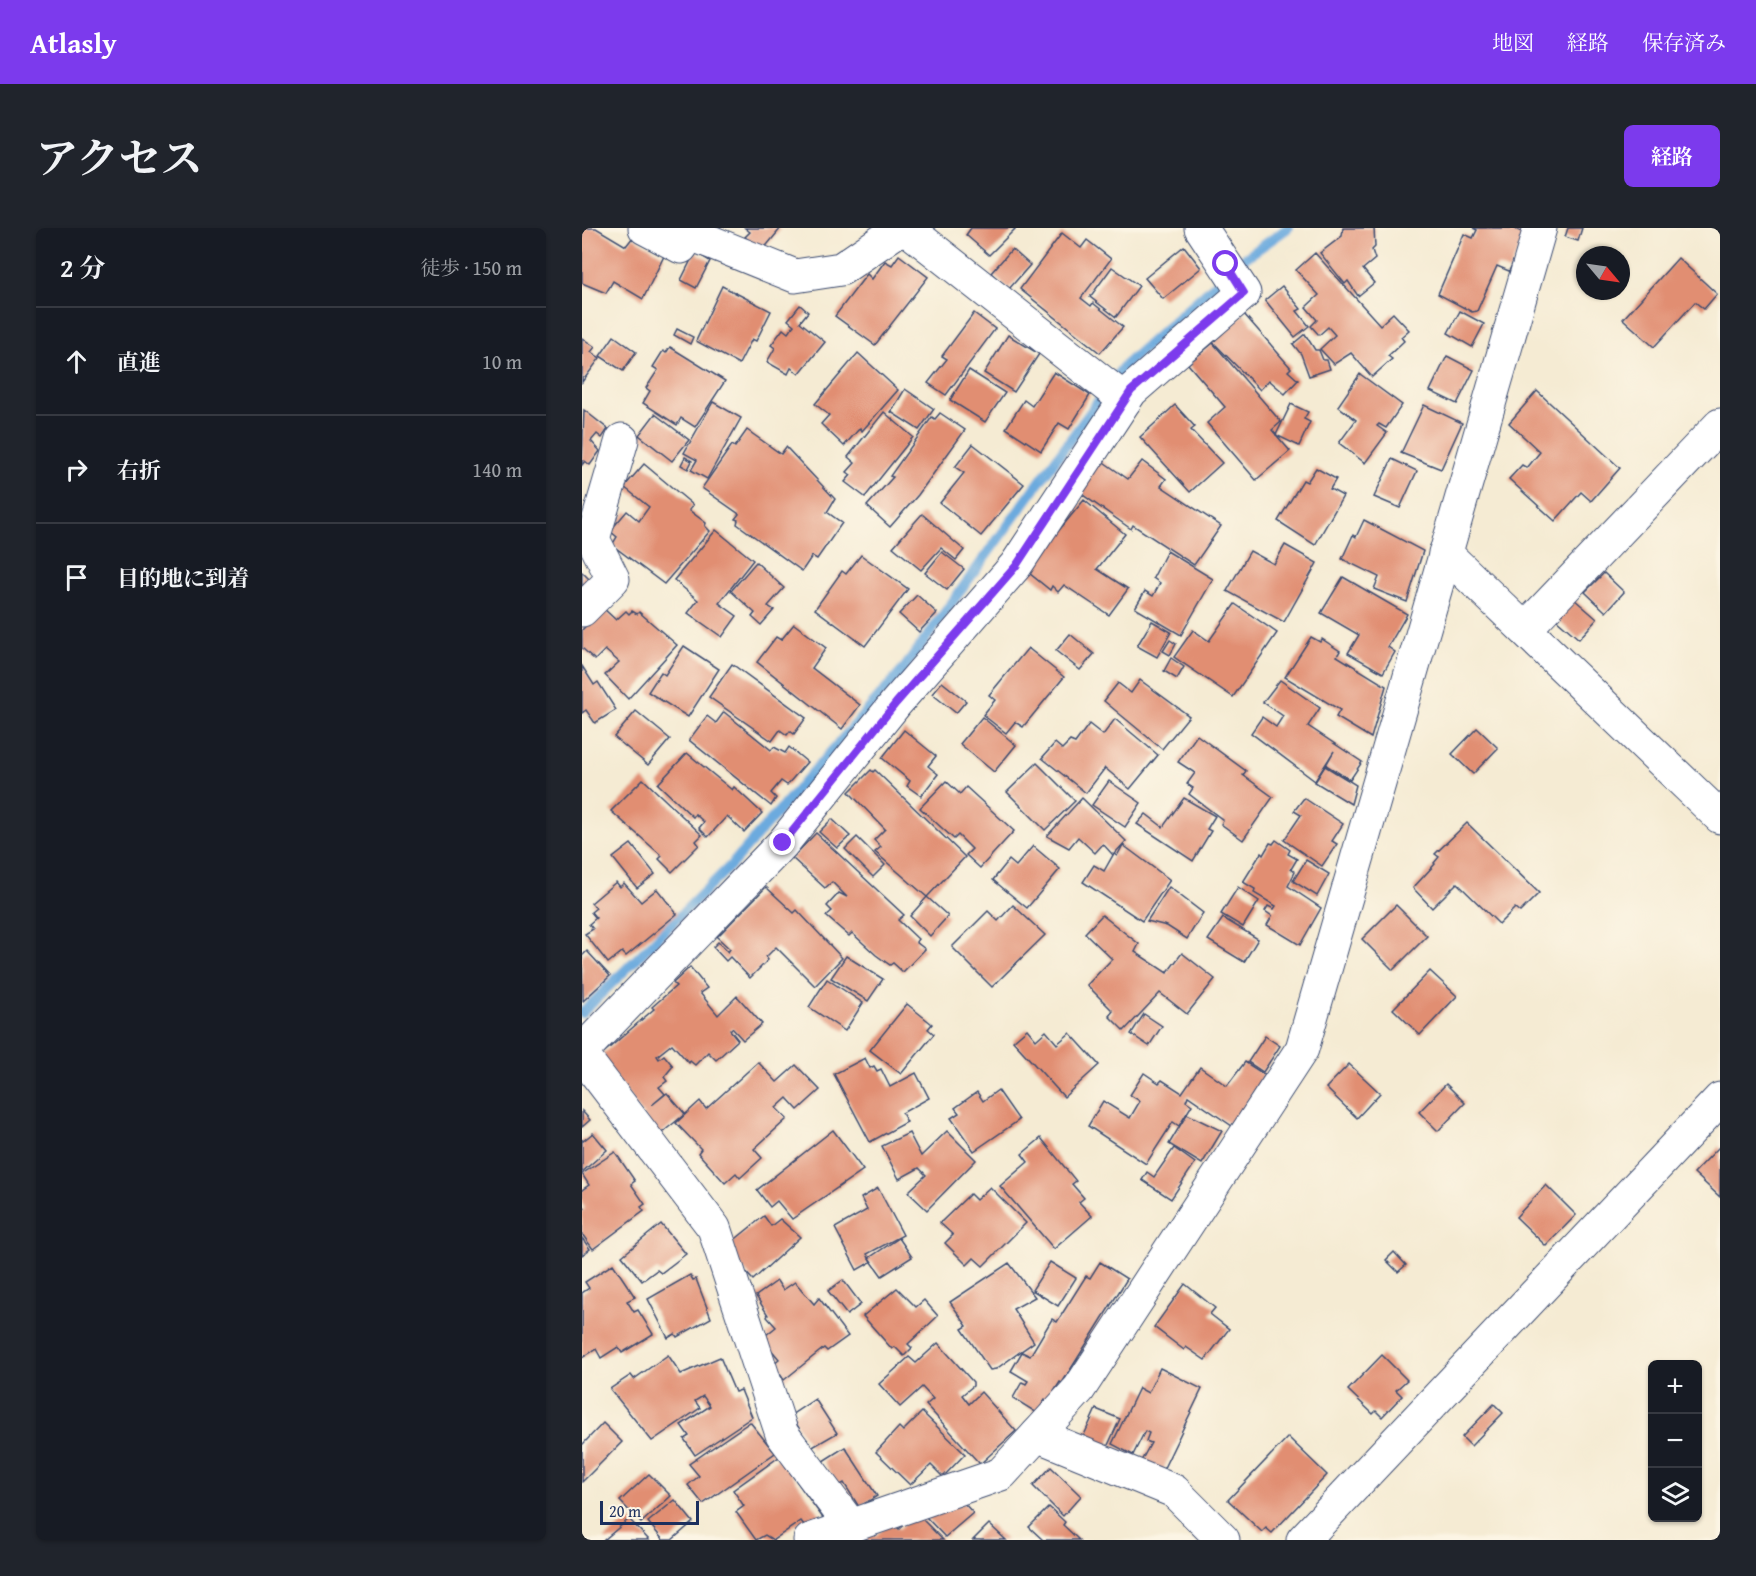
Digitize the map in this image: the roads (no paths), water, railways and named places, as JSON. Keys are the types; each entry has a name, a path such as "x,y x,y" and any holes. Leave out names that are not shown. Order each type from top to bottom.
{"street":[{"path":"645,228 681,247 693,231 795,276 841,269 904,228 1124,399"},
{"path":"851,1526 782,1434 714,1228 582,1053 783,843 896,703 1016,566 1124,399 1244,293 1201,228"},
{"path":"810,1540 1001,1474 1079,1389 1302,1049 1540,228"},
{"path":"1525,629 1720,425"},
{"path":"582,610 613,579 593,539 622,440"},
{"path":"1445,553 1720,817"},
{"path":"1303,1540 1720,1099"},
{"path":"1037,1435 1174,1491 1223,1540"}],"waterway":[{"path":"582,1013 732,864 903,670 1123,367 1241,261 1288,228"}]}
